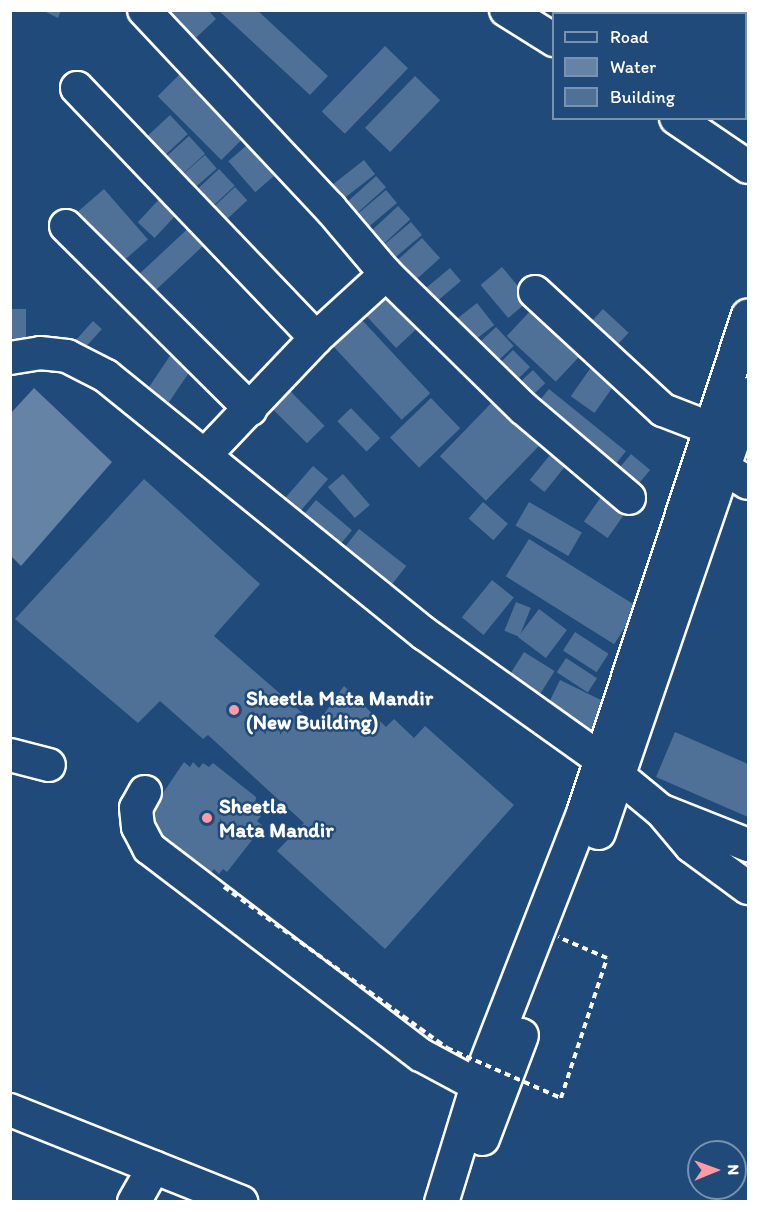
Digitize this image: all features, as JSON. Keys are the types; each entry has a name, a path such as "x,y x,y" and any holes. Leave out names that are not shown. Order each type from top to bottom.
{"main road":[{"path":"464,1202 477,1152 558,937 748,315"},
{"path":"441,1202 477,1085 736,475 748,394"}],"street":[{"path":"144,10 330,208 386,274 523,408 629,498"},
{"path":"506,10 552,39"},
{"path":"77,88 316,338"},
{"path":"679,120 748,166"},
{"path":"66,226 250,409"},
{"path":"205,455 316,338 386,274"},
{"path":"535,292 663,410 712,429"},
{"path":"10,358 40,354 67,356 106,376 426,634 610,768 660,810 691,846 748,888"},
{"path":"10,755 49,765"},
{"path":"145,792 136,808 138,827 149,848 421,1055 477,1085"},
{"path":"660,810 748,845"},
{"path":"10,1110 241,1202"},
{"path":"134,1202 154,1167"}],"path":[{"path":"224,887 447,1048 561,1098 607,958 558,937"}],"water":[{"path":"34,388 112,462 21,566 11,556 11,413"}],"building":[{"path":"42,10 61,10 58,18"},
{"path":"175,10 208,10 216,19 184,49 161,24"},
{"path":"218,10 257,10 328,76 310,95"},
{"path":"555,10 614,10 613,12"},
{"path":"385,46 408,68 345,134 322,111"},
{"path":"181,73 245,137 221,160 158,96"},
{"path":"415,76 440,100 390,152 365,128"},
{"path":"170,115 188,134 156,164 138,145"},
{"path":"189,136 205,154 174,182 158,164"},
{"path":"254,139 281,170 255,192 228,161"},
{"path":"205,155 217,169 187,195 175,181"},
{"path":"364,160 375,174 333,207 322,193"},
{"path":"219,169 235,186 203,215 188,198"},
{"path":"376,176 386,187 349,221 339,209"},
{"path":"235,187 247,200 218,227 206,214"},
{"path":"104,189 148,240 112,270 69,220"},
{"path":"386,190 397,203 359,235 348,222"},
{"path":"165,193 182,209 155,238 138,222"},
{"path":"398,206 410,219 376,251 364,238"},
{"path":"195,222 211,239 148,297 132,281"},
{"path":"411,222 422,235 387,264 377,251"},
{"path":"422,238 440,258 407,288 389,267"},
{"path":"502,267 530,300 508,318 481,285"},
{"path":"450,268 461,281 430,307 419,294"},
{"path":"389,289 422,324 396,348 363,313"},
{"path":"477,303 494,325 464,348 447,326"},
{"path":"10,309 26,309 26,344 10,344"},
{"path":"532,309 581,355 556,382 507,336"},
{"path":"603,309 629,333 607,356 582,332"},
{"path":"362,320 430,393 402,420 333,347"},
{"path":"93,321 102,329 83,351 74,343"},
{"path":"496,327 514,346 487,371 470,352"},
{"path":"174,350 195,364 168,403 148,389"},
{"path":"513,350 530,367 507,390 490,373"},
{"path":"592,366 616,383 595,413 571,396"},
{"path":"533,370 545,383 521,406 509,393"},
{"path":"549,389 626,451 607,475 530,412"},
{"path":"290,391 325,426 307,443 272,409"},
{"path":"501,393 547,437 486,501 440,456"},
{"path":"431,398 460,428 419,468 390,438"},
{"path":"351,408 380,438 367,451 337,421"},
{"path":"558,445 573,457 544,492 530,480"},
{"path":"631,454 650,470 633,491 614,475"},
{"path":"313,466 328,479 295,518 280,504"},
{"path":"343,474 370,505 355,518 328,487"},
{"name":"Sheetla Mata Mandir (New Building)","path":"144,479 260,584 214,636 316,725 344,686 386,727 394,719 414,738 425,726 514,805 385,949 277,851 304,823 208,735 203,739 160,701 138,723 15,619"},
{"path":"608,487 632,504 608,538 584,521"},
{"path":"316,500 352,530 335,550 299,520"},
{"path":"483,502 508,524 493,540 469,519"},
{"path":"529,502 582,532 568,556 516,525"},
{"path":"359,529 406,566 386,592 339,555"},
{"path":"529,539 638,607 614,644 506,576"},
{"path":"492,580 514,598 484,635 462,617"},
{"path":"516,602 531,608 519,637 504,631"},
{"path":"539,609 567,630 546,658 518,637"},
{"path":"575,632 609,654 597,672 563,650"},
{"path":"524,652 555,671 537,700 506,681"},
{"path":"566,658 597,678 588,692 557,672"},
{"path":"560,680 605,702 589,735 544,713"},
{"path":"675,732 748,764 748,817 656,777"},
{"name":"Sheetla Mata Mandir","path":"184,762 190,767 193,762 199,768 203,763 209,767 213,763 256,797 254,811 261,816 257,821 263,826 227,872 223,869 219,874 214,869 210,874 204,869 200,875 152,830 157,824 150,812"}],"place":[{"name":"Sheetla Mata Mandir (New Building)","path":"234,710"},
{"name":"Sheetla Mata Mandir","path":"207,818"}]}
